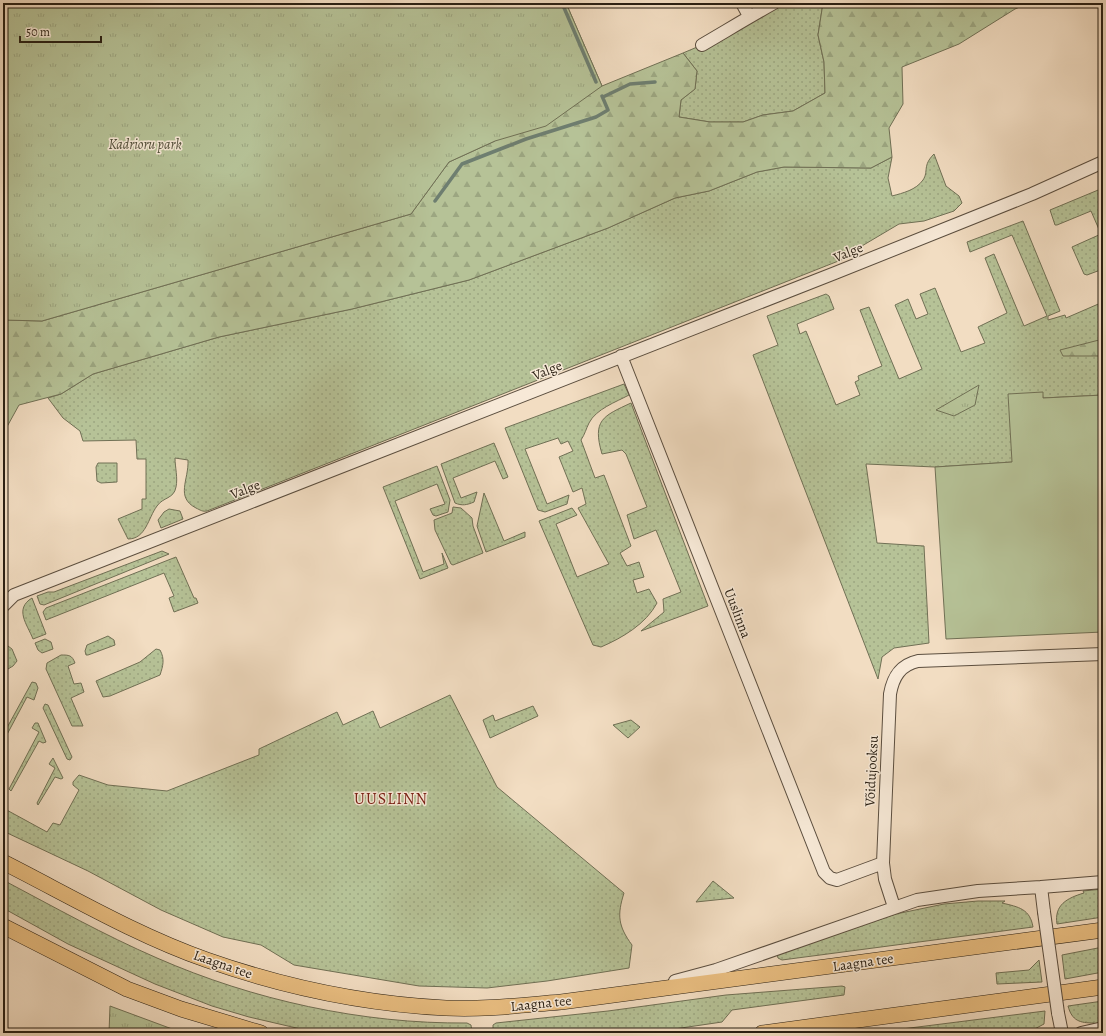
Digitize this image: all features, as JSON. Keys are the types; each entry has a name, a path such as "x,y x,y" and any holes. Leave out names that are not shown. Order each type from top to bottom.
{"main road":[{"name":"Laagna tee","path":"3,862 159,940 207,960 257,976 314,990 372,1001 447,1008 503,1007 561,1002 1103,930"},
{"path":"3,926 127,988 181,1009 261,1033"},
{"path":"762,1033 1103,986"}],"street":[{"path":"742,3 750,16"},
{"path":"702,45 774,3"},
{"name":"Valge","path":"3,606 14,595 971,218 1103,162"},
{"name":"Uuslinna","path":"621,356 824,872 830,878 837,880 883,863"},
{"name":"Võidujooksu","path":"894,907 885,879 883,863 890,694 894,677 901,668 918,662 1103,654"},
{"path":"639,992 716,970 917,900 945,894 1103,882"},
{"path":"1041,887 1058,1014 1062,1033"},
{"path":"1081,1033 1103,1028"}],"green space":[{"name":"Kadrioru park","path":"3,3 566,3 602,86 546,126 495,141 449,162 411,214 42,321 3,320"},
{"path":"566,3 602,86 683,53 697,71 695,89 681,100 679,117 710,122 743,122 763,115 793,111 825,93 824,62 818,35 823,3 1029,3 1015,9 959,44 902,67 903,104 889,128 892,157 871,168 784,167 757,172 709,191 675,198 608,228 469,280 352,309 219,337 93,374 61,394 19,405 3,434 3,320 42,321 411,214 449,162 495,141"},
{"path":"774,3 823,3 818,35 824,62 825,93 793,111 763,115 743,122 710,122 679,117 681,100 695,89 697,71 683,53 702,45"},
{"path":"934,154 946,186 959,196 962,203 954,211 924,221 899,224 850,253 851,256 207,511 196,508 186,499 184,487 188,460 175,458 177,480 175,491 171,496 159,503 143,532 134,538 128,539 118,519 142,509 142,499 146,499 146,459 137,459 136,440 83,441 80,431 63,418 48,398 61,394 93,374 219,337 352,309 469,280 608,228 675,198 709,191 757,172 784,167 871,168 892,157 888,178 892,196 909,191 923,180 926,174 928,162"},
{"path":"1103,188 1103,269 1087,275 1084,274 1072,247 1101,234 1091,211 1055,225 1050,210"},
{"path":"1023,221 1060,311 1048,316 1048,320 1065,315 1066,318 1103,302 1103,395 1043,398 1042,392 1013,462 935,467 866,464 877,543 924,546 929,643 894,648 882,657 878,679 753,355 778,345 767,316 826,294 829,296 834,309 797,324 800,334 806,331 836,405 860,395 855,382 859,380 858,376 882,366 860,310 869,307 899,379 922,369 895,305 908,299 916,319 928,314 920,294 935,288 961,352 985,343 978,327 1007,313 985,258 994,254 1024,326 1047,316 1012,235 970,252 967,242"},
{"path":"1099,340 1103,341 1103,356 1063,356 1060,350"},
{"path":"624,384 629,395 607,406 596,414 589,423 581,440 595,478 604,475 631,546 620,553 627,566 639,562 644,577 633,580 637,593 649,589 657,603 647,617 633,630 601,647 593,645 539,521 572,508 577,515 556,524 577,577 609,564 578,508 586,504 582,488 573,492 559,457 573,451 568,441 561,444 558,438 525,449 547,504 569,495 567,504 545,512 538,510 505,428"},
{"path":"979,385 975,405 954,416 936,410"},
{"path":"1043,392 1043,398 1103,395 1103,632 946,639 935,467 1012,462 1008,394"},
{"path":"631,403 708,606 641,631 664,612 663,599 681,592 656,530 634,539 627,515 647,507 626,454 622,450 602,454 599,443 599,426 602,421 613,412"},
{"path":"494,443 508,477 503,479 495,461 453,478 461,498 477,492 474,502 464,505 455,503 441,464"},
{"path":"98,463 117,463 117,482 101,483 97,481 96,467"},
{"path":"437,466 450,500 448,512 436,516 433,515 430,509 445,504 437,484 395,501 423,572 444,564 442,553 448,568 420,579 383,487"},
{"path":"484,493 504,541 525,532 525,537 486,552 477,526"},
{"path":"453,507 461,508 472,518 473,526 483,553 453,565 451,564 435,530 434,520 452,513"},
{"path":"169,509 180,511 183,519 161,528 158,520 164,512"},
{"path":"162,551 169,554 44,605 40,604 37,596 48,592 54,592"},
{"path":"176,557 194,598 196,598 198,603 174,612 169,598 174,596 164,573 46,620 43,612 46,608"},
{"path":"32,598 46,634 33,639 25,622 23,612 27,602"},
{"path":"108,636 114,640 115,645 86,655 85,651 87,645"},
{"path":"45,639 51,642 53,649 42,653 38,650 35,643"},
{"path":"4,643 12,649 17,661 13,666 3,672"},
{"path":"156,649 160,650 163,656 163,666 160,675 110,696 103,697 96,681 140,662"},
{"path":"61,655 68,655 73,658 75,663 68,666 74,684 81,683 84,692 71,698 83,726 72,726 46,669 47,663"},
{"path":"32,682 36,683 38,688 34,700 27,697 3,742 3,735"},
{"path":"450,695 497,787 624,893 620,908 620,920 621,926 632,945 629,968 547,981 487,988 419,986 294,965 261,945 223,937 161,910 88,871 3,831 3,808 47,832 53,823 60,825 79,790 73,785 73,782 79,775 108,785 167,791 259,755 259,749 337,712 343,725 373,711 380,728"},
{"path":"45,704 48,705 72,757 70,760 67,759 43,708"},
{"path":"533,706 538,716 490,738 483,720 493,715 495,721"},
{"path":"631,720 640,727 628,738 613,725"},
{"path":"35,723 38,723 46,742 43,743 39,741 11,791 9,789 39,732 32,728"},
{"path":"53,758 63,778 61,779 55,777 38,805 37,803 55,768 49,764"},
{"path":"3,880 137,949 194,973 231,986 309,1007 348,1014 427,1022 467,1023 471,1025 472,1033 318,1033 249,1017 212,1006 155,984 68,944 3,908"},
{"path":"713,881 734,898 696,902"},
{"path":"1103,889 1103,917 1057,924 1058,912 1063,903 1072,897 1084,893 1083,891"},
{"path":"978,901 1005,901 1002,903 1023,910 1032,921 1033,927 782,960 778,958 777,954 896,914 944,904"},
{"path":"1103,947 1103,972 1065,979 1062,955"},
{"path":"1039,960 1042,982 997,984 996,973 1029,970"},
{"path":"845,987 844,995 732,1010 722,1022 647,1033 493,1033 493,1025 496,1023 608,1011 726,995"},
{"path":"1103,1001 1103,1023 1094,1025 1094,1023 1081,1022 1074,1018 1068,1006"},
{"path":"110,1006 183,1033 109,1033"},
{"path":"1045,1011 1044,1024 1027,1033 870,1033"}],"waterway":[{"path":"562,3 596,82"},
{"path":"603,97 630,84 655,82"},
{"path":"435,201 462,164 526,139 596,117 608,110 602,96"}],"district":[{"name":"UUSLINN","path":"391,798"}]}
